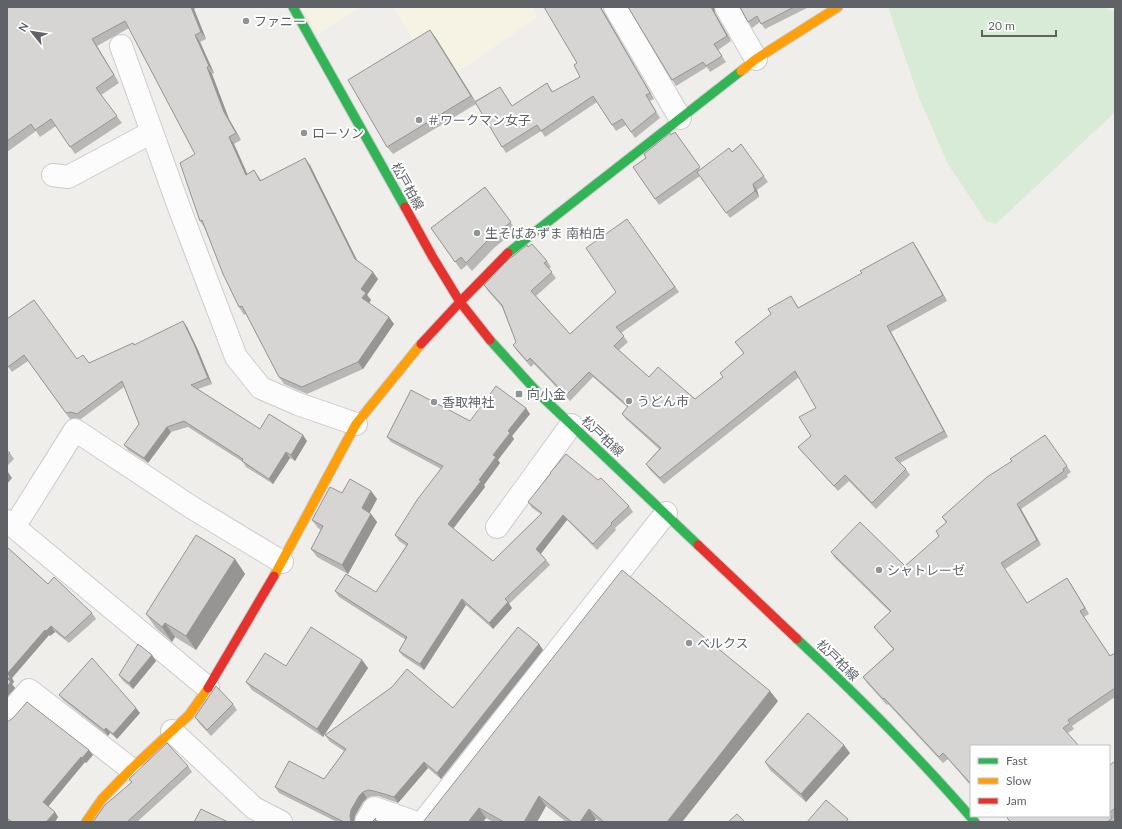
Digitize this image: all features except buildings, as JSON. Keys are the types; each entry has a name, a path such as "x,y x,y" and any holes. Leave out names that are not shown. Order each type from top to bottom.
{"street":[{"name":"松戸柏線","path":"293,7 432,256 460,302 490,340 571,425 666,513 833,673 938,779 970,816"},
{"path":"615,7 680,118"},
{"path":"726,7 756,59"},
{"path":"86,822 102,800 130,769 189,715 208,688 282,562 356,424 416,350 460,302 503,257 756,59 832,9"},
{"path":"122,46 180,210 236,357 261,388 298,404 356,424"},
{"path":"53,175 68,177 152,132"},
{"path":"497,527 571,425"},
{"path":"208,688 11,524 75,430 191,507 282,562"},
{"path":"423,822 666,513"},
{"path":"7,716 29,690 130,769"},
{"path":"172,731 254,808 281,822"},
{"path":"366,822 374,808 414,822"}],"shaded area":[{"path":"301,7 361,7 318,34"},
{"path":"393,7 533,7 538,17 441,83"}],"green space":[{"path":"888,7 1103,7 1115,12 1115,112 996,224 986,221 948,164 919,98"}],"traffic: fast":[{"path":"293,7 405,207"},
{"path":"508,253 741,71"},
{"path":"490,340 539,394 698,545"},
{"path":"797,639 888,728 970,816"},
{"path":"971,817 975,822"}],"traffic: slow":[{"path":"741,71 756,59 838,7"},
{"path":"274,576 356,424 421,344"},
{"path":"86,822 102,799 131,769 189,715 208,688"}],"traffic: jam":[{"path":"405,207 460,302 490,340"},
{"path":"421,344 508,253"},
{"path":"698,545 797,639"},
{"path":"208,688 274,576"}],"place":[{"name":"ファニー","path":"246,21"},
{"name":"＃ワークマン女子","path":"419,120"},
{"name":"ローソン","path":"304,133"},
{"name":"生そばあずま 南柏店","path":"477,233"},
{"name":"向小金","path":"519,394"},
{"name":"うどん市","path":"629,401"},
{"name":"香取神社","path":"434,402"},
{"name":"シャトレーゼ","path":"879,570"},
{"name":"ベルクス","path":"689,643"}]}
